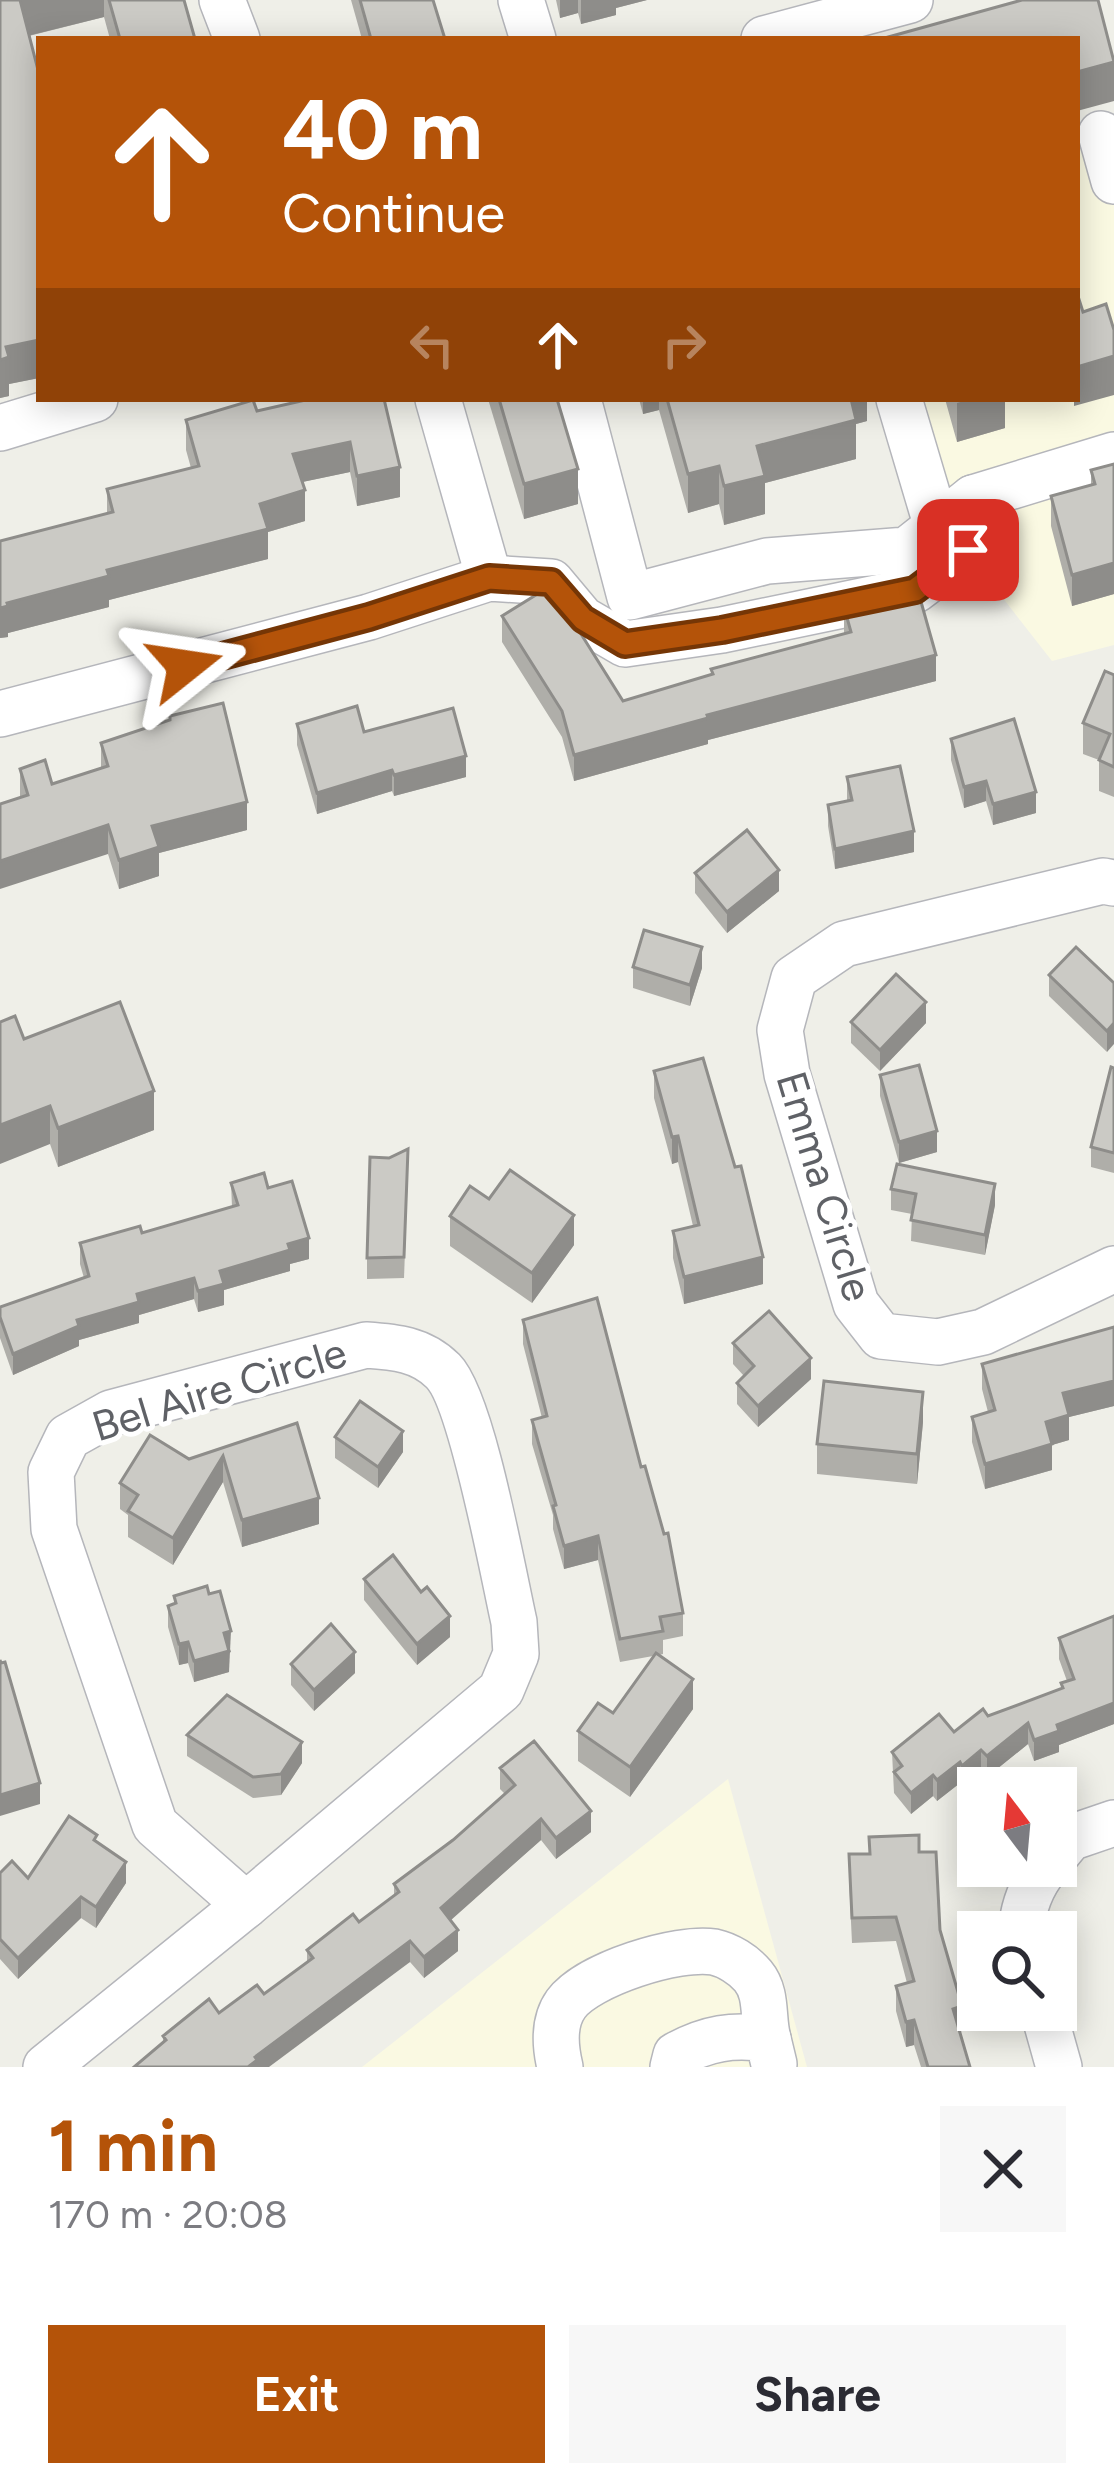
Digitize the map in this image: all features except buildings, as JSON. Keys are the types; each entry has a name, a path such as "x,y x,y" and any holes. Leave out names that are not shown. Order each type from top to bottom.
{"street":[{"path":"222,0 236,36"},
{"path":"521,0 532,36"},
{"path":"775,36 910,0"},
{"path":"1098,135 1114,182"},
{"path":"0,428 85,402"},
{"path":"439,402 489,578"},
{"path":"579,402 630,597 767,561 907,550 973,498 1114,455"},
{"path":"900,402 937,527"},
{"path":"0,715 369,617 489,578 551,582 583,619 625,644 722,630 915,590 968,550 973,498"},
{"name":"Emma Circle","path":"1114,884 1103,881 844,944 794,978 780,1030 787,1074 856,1304 881,1336 938,1342 983,1332 1114,1269"},
{"name":"Bel Aire Circle","path":"46,2067 246,1905 500,1690 516,1654 514,1622 463,1407 444,1372 407,1348 366,1345 111,1412 68,1437 51,1472 54,1529 155,1825 246,1905"},
{"path":"1077,1836 1114,1823"},
{"path":"560,2067 557,2022 568,2001 601,1977 692,1951 716,1952 733,1959 754,1977 765,2000 769,2042"},
{"path":"584,2067 579,2037 586,2012 600,2000 695,1972 717,1977 735,1990 744,2012 769,2042"},
{"path":"1049,2031 1059,2067"},
{"path":"673,2067 676,2055 702,2041 734,2034 769,2042"}],"shaded area":[{"path":"1114,116 1114,645 1052,661 909,478 889,402 1080,402 1080,126"},
{"path":"728,1779 807,2067 362,2067"}],"route":[{"path":"185,666 369,617 489,578 551,582 583,619 625,644 722,630 915,590 968,550"}]}
